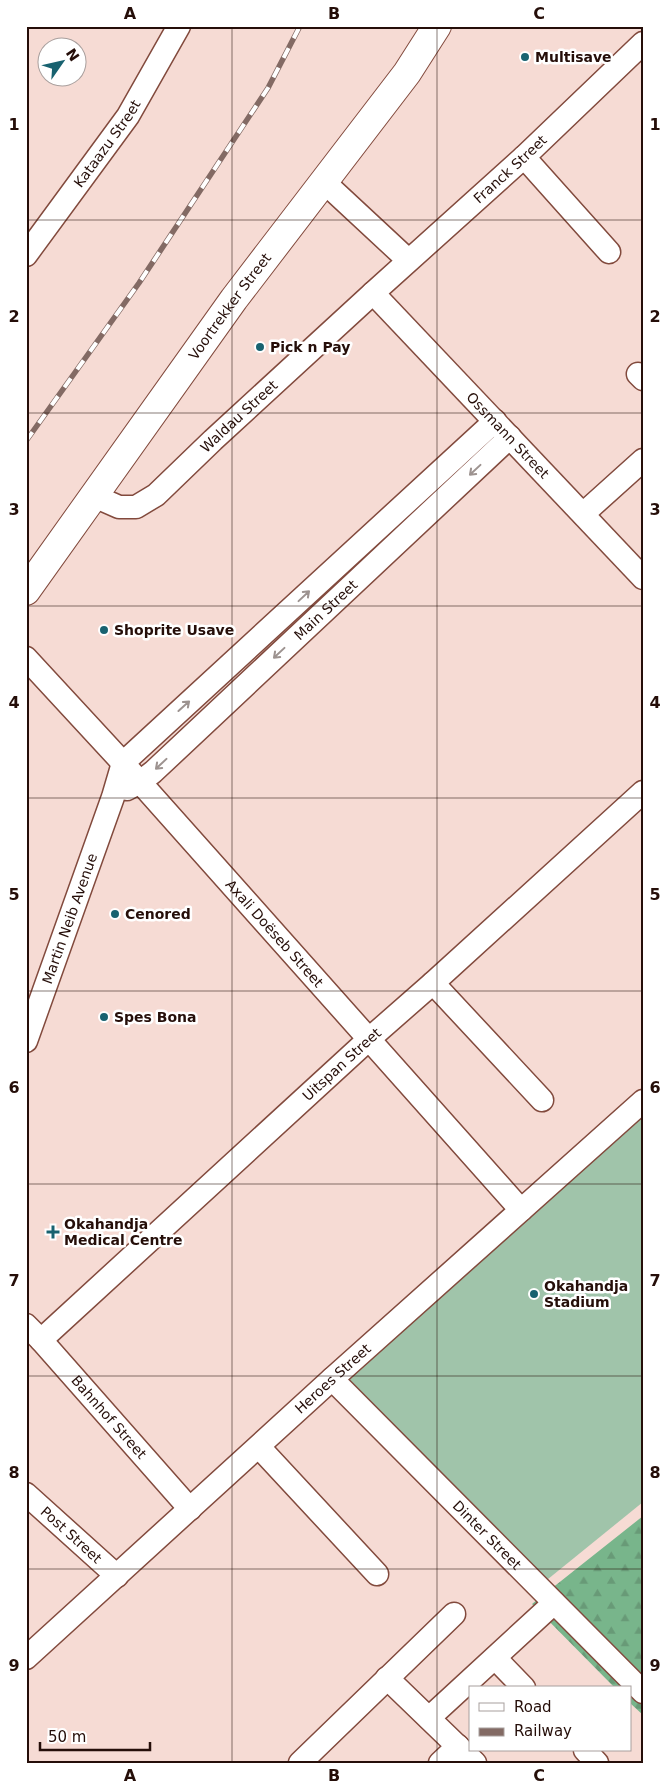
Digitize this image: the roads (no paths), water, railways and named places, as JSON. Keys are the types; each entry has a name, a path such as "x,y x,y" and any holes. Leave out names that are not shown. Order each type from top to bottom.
{"main road":[{"name":"Voortrekker Street","path":"26,591 234,299 407,73 437,26"}],"street":[{"name":"Kataazu Street","path":"26,255 128,116 179,26"},
{"name":"Franck Street","path":"373,292 524,157 643,43"},
{"path":"524,157 609,252"},
{"path":"323,181 408,260"},
{"name":"Waldau Street","path":"94,496 119,507 136,507 156,495 373,292"},
{"name":"Ossmann Street","path":"373,292 643,578"},
{"name":"Main Street","path":"123,763 503,429"},
{"name":"Main Street","path":"140,782 160,765 503,429"},
{"path":"583,514 643,460"},
{"name":"Axali Doëseb Street","path":"26,658 123,763 521,1210"},
{"name":"Martin Neib Avenue","path":"26,1041 113,797 123,763"},
{"path":"113,797 140,782"},
{"name":"Uitspan Street","path":"34,1332 433,983 643,792"},
{"path":"433,983 542,1100"},
{"name":"Heroes Street","path":"26,1658 332,1379 643,1101"},
{"name":"Bahnhof Street","path":"34,1332 190,1509"},
{"name":"Dinter Street","path":"332,1379 643,1692"},
{"path":"259,1446 377,1574"},
{"name":"Post Street","path":"26,1494 117,1576"},
{"path":"429,1718 554,1604"},
{"path":"300,1763 454,1614"},
{"path":"494,1658 522,1686"},
{"path":"387,1678 474,1763"},
{"path":"440,1763 458,1746"},
{"path":"587,1752 597,1763"}],"railway":[{"path":"26,441 139,283 268,88 300,26"}],"place":[{"name":"Multisave","path":"525,57"},
{"name":"Pick n Pay","path":"260,347"},
{"name":"Shoprite Usave","path":"104,630"},
{"name":"Cenored","path":"115,914"},
{"name":"Spes Bona","path":"104,1017"},
{"name":"Okahandja Medical Centre","path":"53,1232"},
{"name":"Okahandja Stadium","path":"534,1294"}]}
